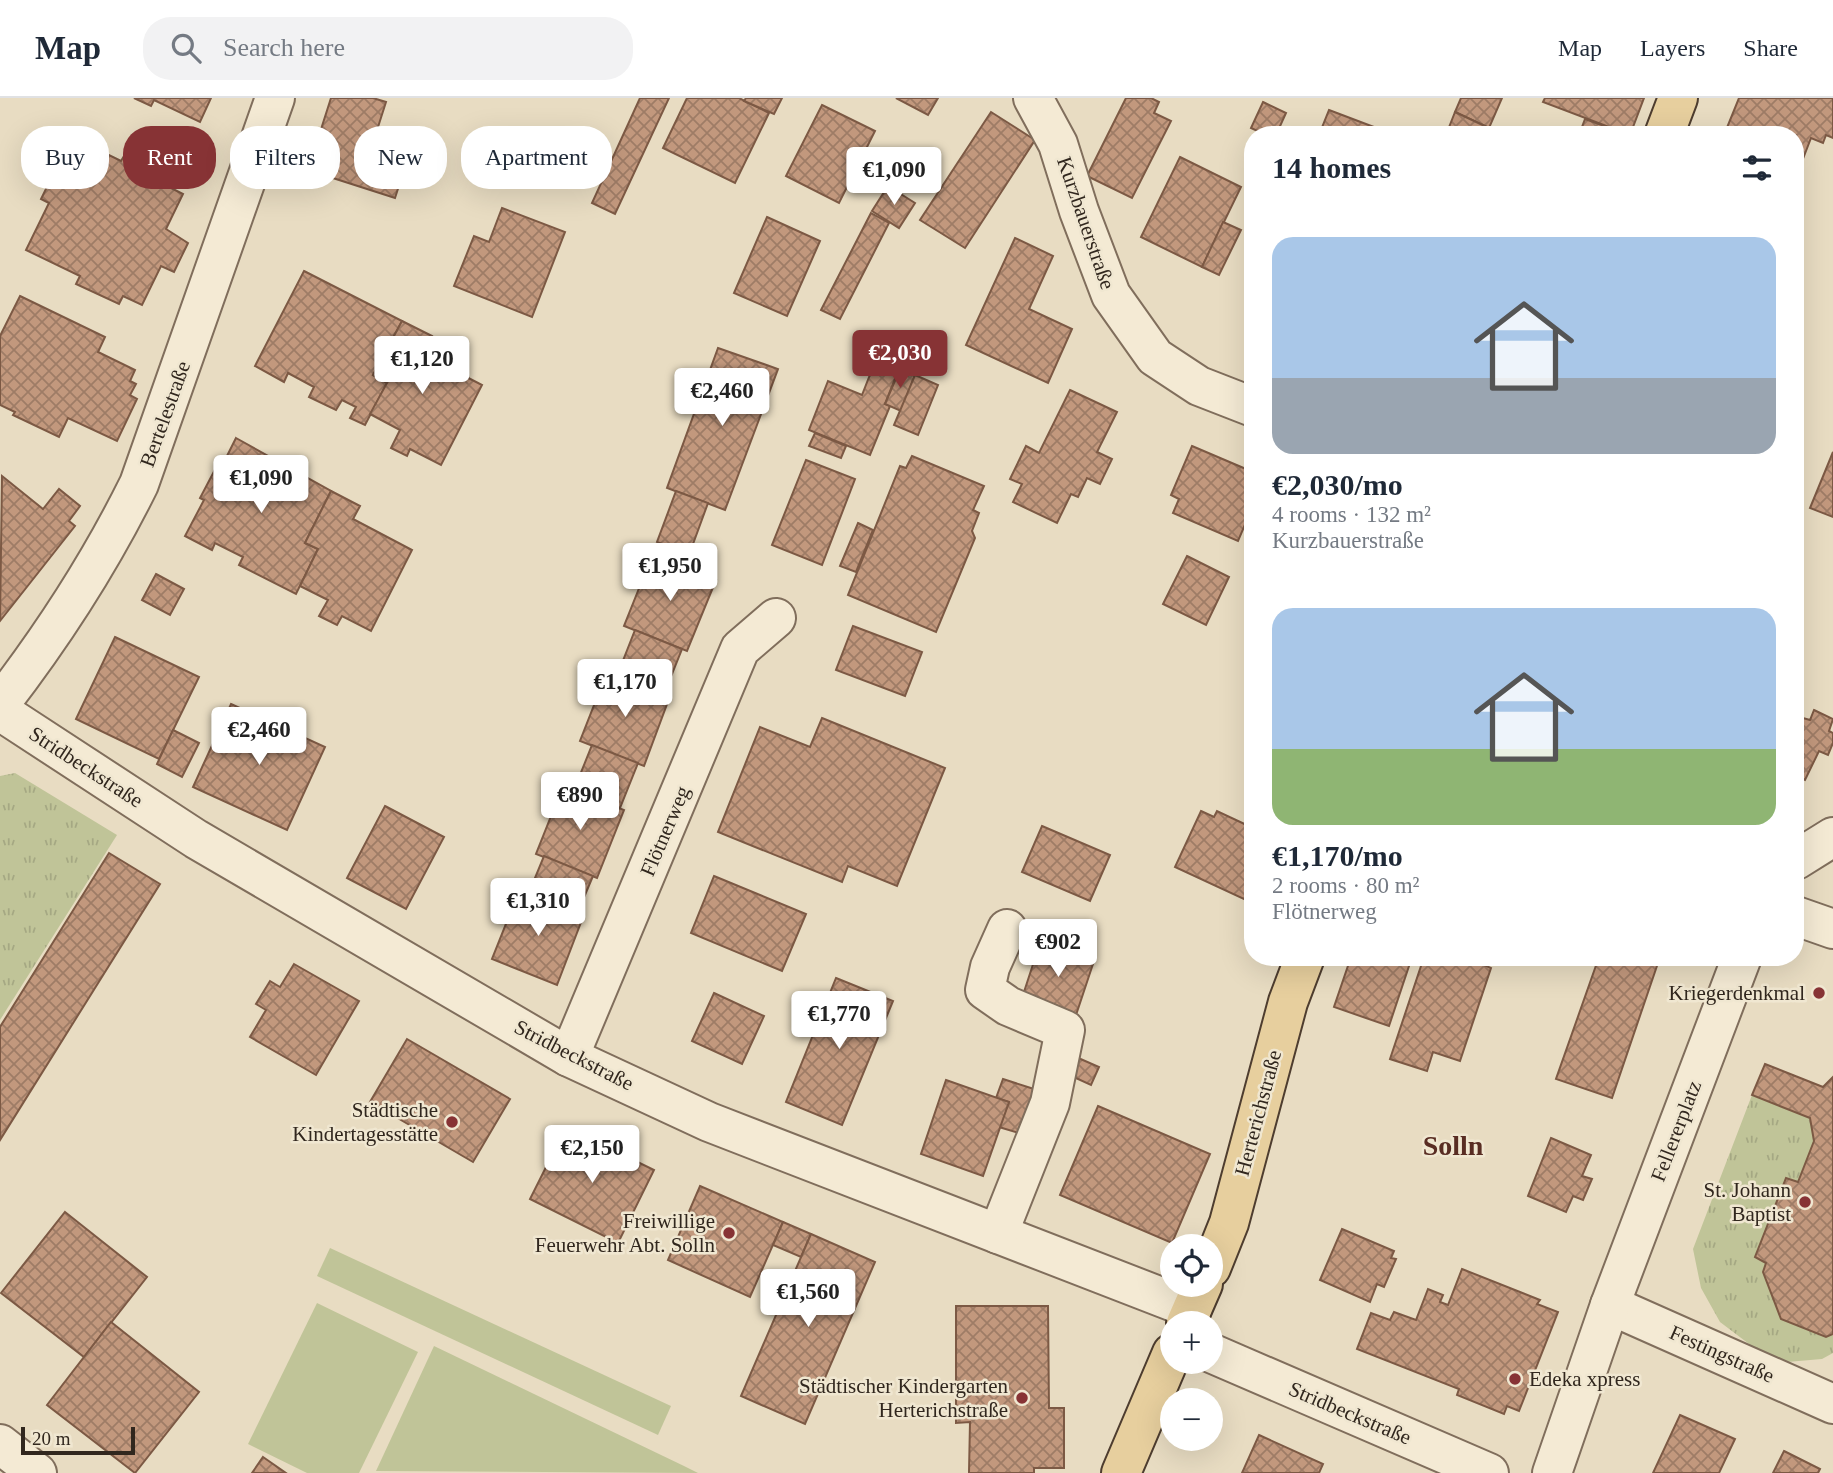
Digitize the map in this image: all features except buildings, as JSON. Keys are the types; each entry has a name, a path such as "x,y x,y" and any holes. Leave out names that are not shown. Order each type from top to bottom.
{"main road":[{"path":"1667,126 1678,98"},
{"name":"Herterichstraße","path":"1223,1238 1288,1002 1302,966"},
{"path":"1121,1473 1163,1374"}],"street":[{"name":"Bertelestraße","path":"0,704 68,612 110,544 139,484 275,98"},
{"name":"Kurzbauerstraße","path":"1032,98 1058,144 1079,211 1111,295 1118,306 1155,357 1199,386 1244,404"},
{"name":"Flötnerweg","path":"569,1057 740,649 776,618"},
{"name":"Stridbeckstraße","path":"0,711 196,839 569,1057 709,1122 998,1234 1194,1305"},
{"path":"1804,855 1833,837"},
{"path":"1804,919 1833,929"},
{"path":"998,1234 1050,1103 1065,1030 1008,1006 985,990 990,967 1007,929"},
{"name":"Fellererplatz","path":"1552,1473 1611,1305 1739,966"},
{"name":"Festingstraße","path":"1611,1305 1833,1404"},
{"name":"Stridbeckstraße","path":"1223,1358 1489,1473"},
{"path":"0,1444 37,1473"}],"green space":[{"path":"15,773 117,835 0,1020 0,776"},
{"path":"1752,1095 1810,1118 1814,1141 1798,1182 1786,1178 1755,1257 1766,1263 1763,1272 1781,1319 1826,1337 1833,1334 1833,1353 1822,1359 1787,1362 1753,1347 1720,1322 1701,1288 1693,1249"},
{"path":"330,1248 671,1406 658,1435 317,1276"},
{"path":"317,1303 418,1352 359,1473 307,1473 248,1444"},
{"path":"434,1346 684,1466 698,1473 376,1471"}],"place":[{"name":"Kriegerdenkmal","path":"1819,993"},
{"name":"Städtische Kindertagesstätte","path":"452,1122"},
{"name":"St. Johann Baptist","path":"1805,1202"},
{"name":"Freiwillige Feuerwehr Abt. Solln","path":"729,1233"},
{"name":"Edeka xpress","path":"1515,1379"},
{"name":"Städtischer Kindergarten Herterichstraße","path":"1022,1398"}],"district":[{"name":"Solln","path":"1453,1145"}]}
